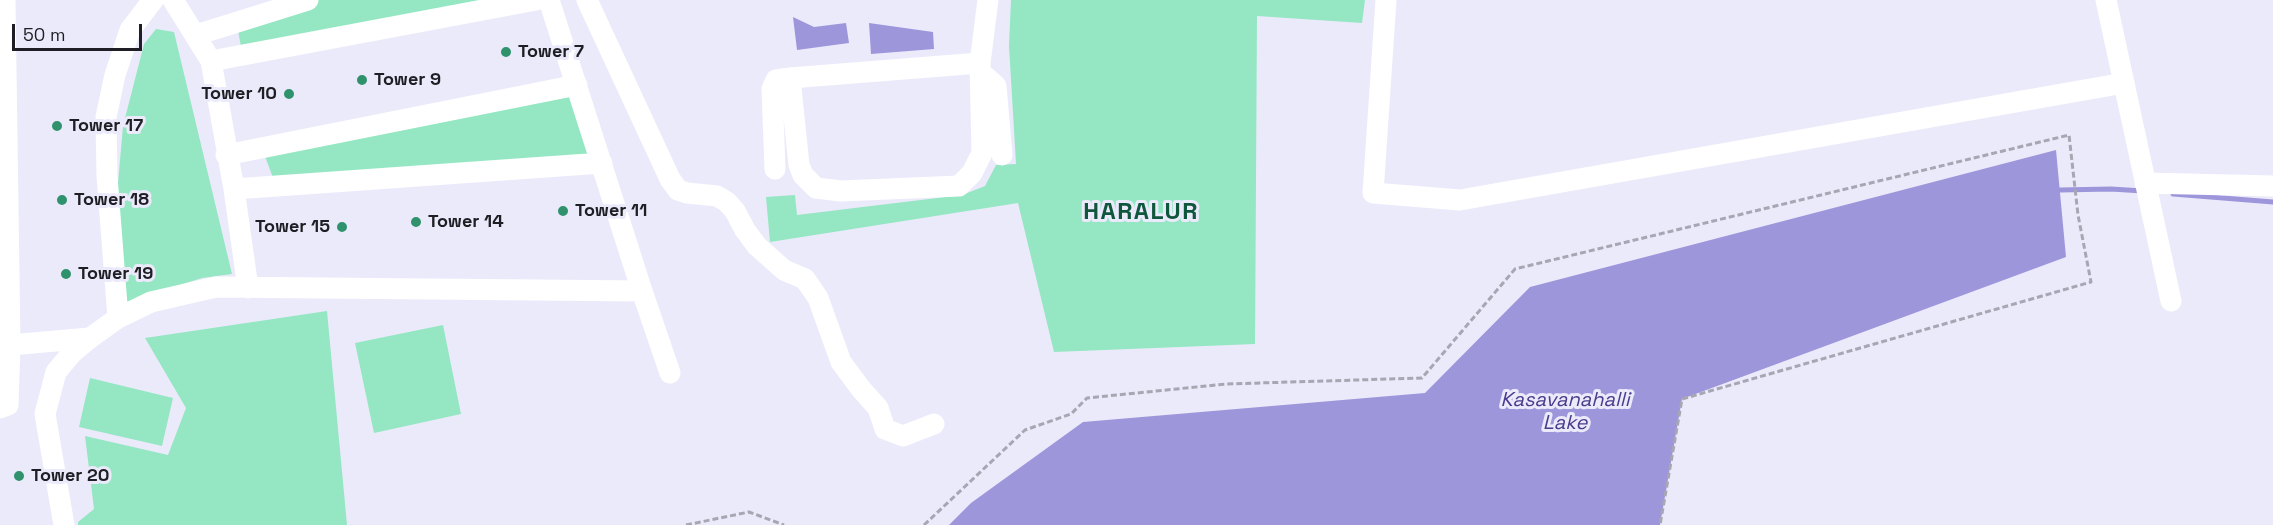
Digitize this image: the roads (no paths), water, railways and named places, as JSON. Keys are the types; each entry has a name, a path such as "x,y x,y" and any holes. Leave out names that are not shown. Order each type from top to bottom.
{"street":[{"path":"0,408 9,405 10,345 5,0"},
{"path":"118,318 108,188 106,117 115,75 130,30 153,0"},
{"path":"173,0 211,61 234,189 248,288"},
{"path":"196,35 308,0"},
{"path":"211,61 536,0"},
{"path":"549,0 670,373"},
{"path":"588,0 670,179 678,190 717,196 727,202 757,246 784,270 805,279 818,298 841,362 878,408 885,429 903,436 934,424"},
{"path":"790,78 799,165 803,175 816,188 854,191 959,186 978,165 982,153 980,68 988,0"},
{"path":"1386,0 1374,193 1460,200 2124,83"},
{"path":"2106,0 2171,302"},
{"path":"775,169 772,89 776,80 980,68"},
{"path":"980,68 996,86 1002,155"},
{"path":"226,154 577,85"},
{"path":"234,189 602,163"},
{"path":"2147,189 2273,186"},
{"path":"64,525 45,414 56,372 90,338 118,318 151,302 216,287 642,291"},
{"path":"10,345 90,338"}],"water":[{"path":"793,17 814,27 846,23 849,43 797,50"},
{"path":"869,23 933,32 934,49 871,54"},
{"name":"Kasavanahalli Lake","path":"2056,150 2066,257 1682,399 1660,525 949,525 971,503 1083,422 1425,393 1530,287"}],"waterway":[{"path":"2060,190 2143,191"},
{"path":"2173,194 2273,202"}],"place":[{"name":"Tower 7","path":"506,52"},
{"name":"Tower 9","path":"362,80"},
{"name":"Tower 10","path":"289,94"},
{"name":"Tower 17","path":"57,126"},
{"name":"Tower 18","path":"62,200"},
{"name":"Tower 11","path":"563,211"},
{"name":"Tower 14","path":"416,222"},
{"name":"Tower 15","path":"342,227"},
{"name":"Tower 19","path":"66,274"},
{"name":"Tower 20","path":"19,476"}],"district":[{"name":"HARALUR","path":"1141,212"}]}
